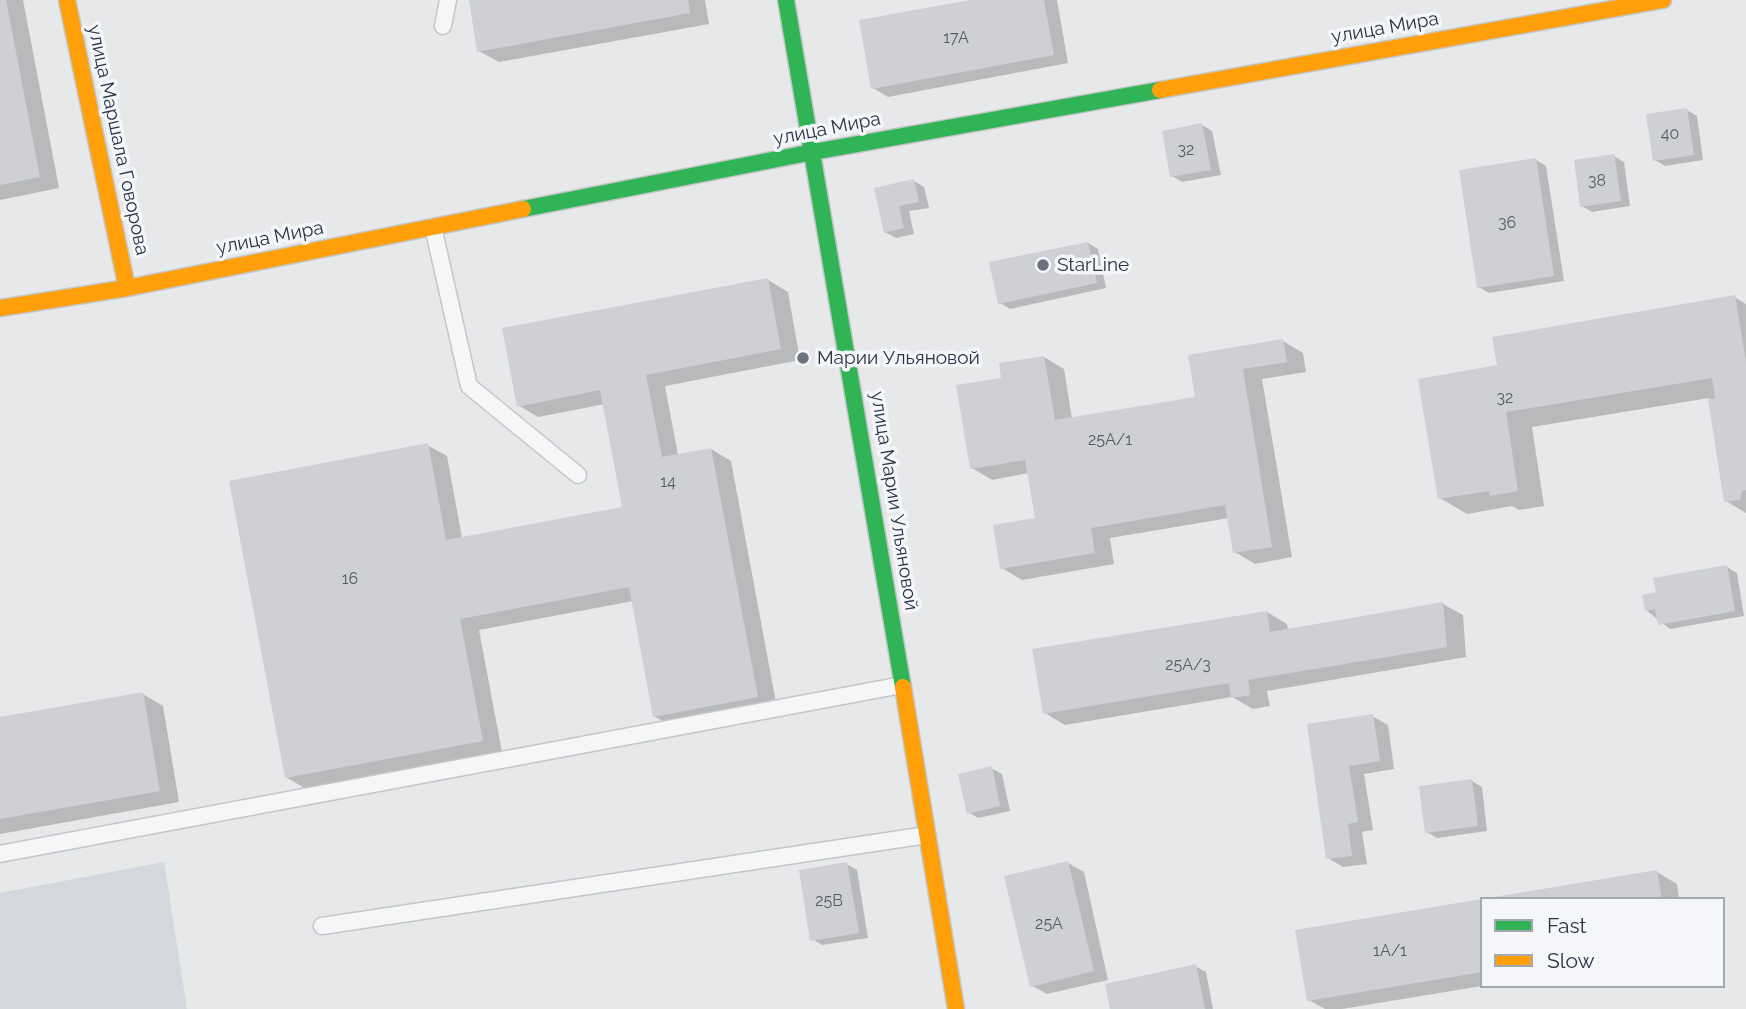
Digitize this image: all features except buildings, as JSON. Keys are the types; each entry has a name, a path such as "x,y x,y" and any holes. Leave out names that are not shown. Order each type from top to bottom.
{"main road":[{"name":"улица Маршала Говорова","path":"67,0 127,288"},
{"name":"улица Марии Ульяновой","path":"786,0 956,1009"},
{"name":"улица Мира","path":"0,308 127,288 813,152 1663,0"}],"lane":[{"path":"443,26 448,0"},
{"path":"433,227 469,386 578,475"},
{"path":"0,854 903,685"},
{"path":"322,926 927,835"}],"shaded area":[{"path":"164,862 187,1009 0,1009 0,893"}],"traffic: fast":[{"path":"786,0 903,687"},
{"path":"523,209 813,152 1160,90"}],"traffic: slow":[{"path":"67,0 127,288"},
{"path":"1160,90 1663,0"},
{"path":"0,308 127,288 523,209"},
{"path":"903,687 956,1009"}],"place":[{"name":"StarLine","path":"1043,265"},
{"name":"Марии Ульяновой","path":"803,358"}]}
